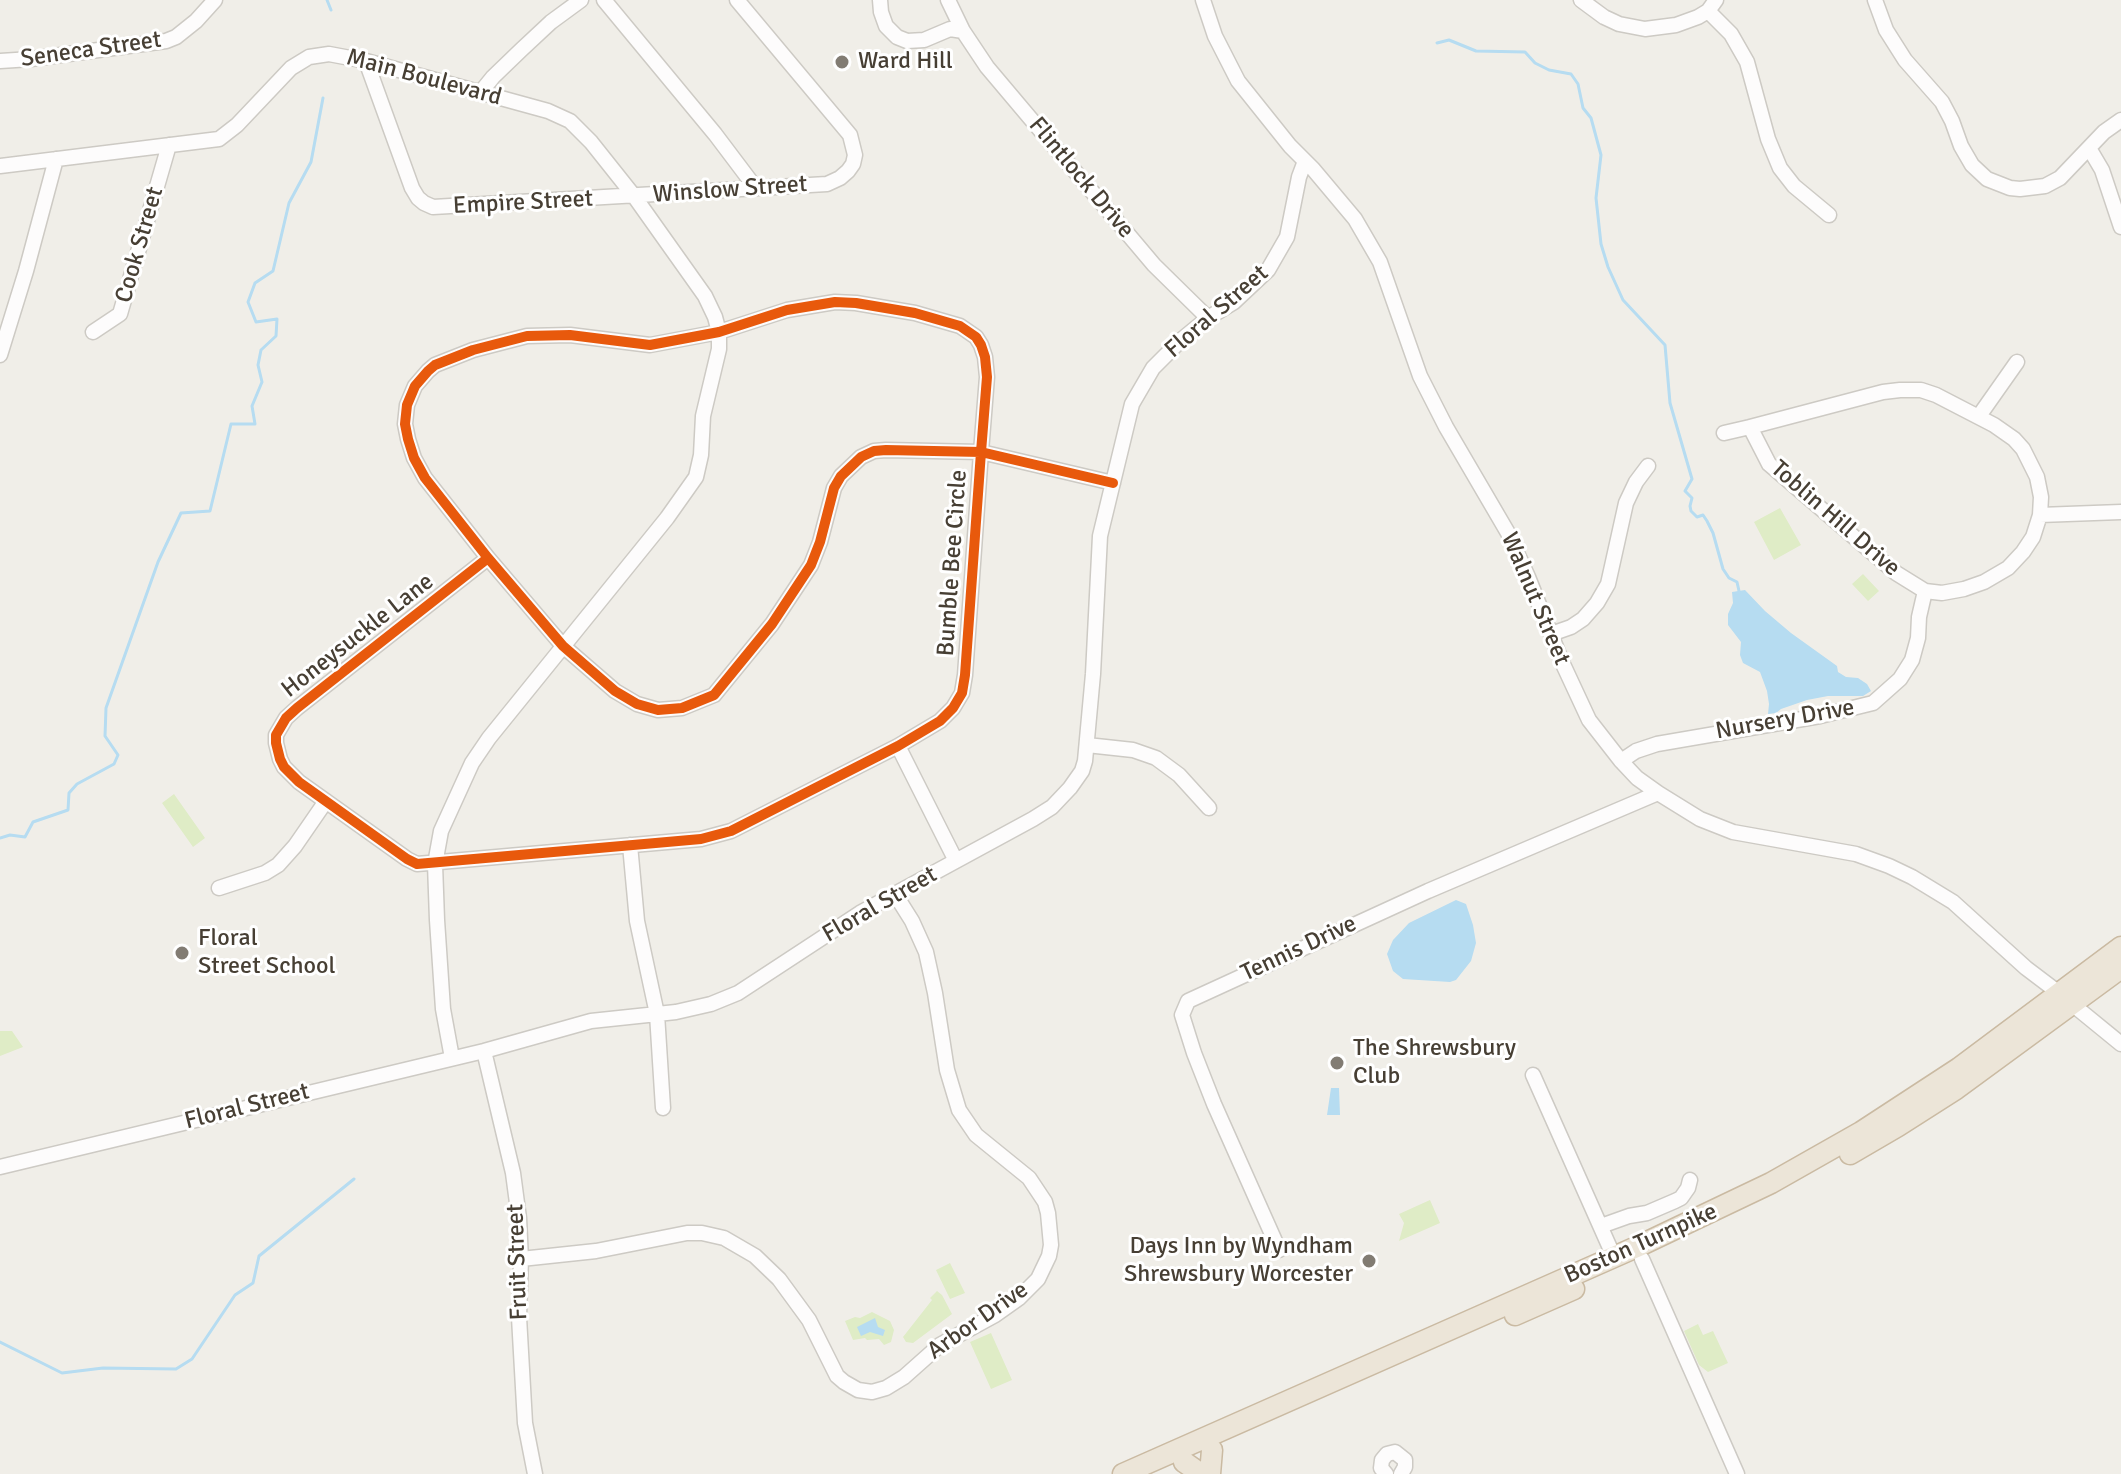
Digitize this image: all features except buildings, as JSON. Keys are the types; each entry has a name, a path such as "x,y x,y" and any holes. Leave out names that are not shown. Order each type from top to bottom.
{"highway":[{"name":"Boston Turnpike","path":"1157,1474 1642,1259 1756,1205 1898,1126 1956,1089 2066,999 2121,947"},
{"name":"Boston Turnpike","path":"1123,1474 1731,1203 1817,1158 2066,999 2121,968"},
{"path":"1210,1474 1212,1450"},
{"path":"1184,1462 1201,1474"}],"street":[{"name":"Seneca Street","path":"0,61 166,41 196,21 215,0"},
{"path":"480,93 551,22 581,0"},
{"path":"604,0 755,187"},
{"name":"Winslow Street","path":"634,196 827,184 840,178 853,164 855,155 850,135 737,0"},
{"path":"880,0 886,26 897,37 907,41 924,40 950,29 963,31"},
{"name":"Flintlock Drive","path":"948,0 963,31 987,67 1150,261 1208,318"},
{"name":"Walnut Street","path":"1203,0 1215,36 1238,81 1355,219 1380,262 1420,376 1508,533 1589,720 1621,761 1637,778 1700,819 1733,832 1856,854 1912,877 1953,902 2026,968 2121,1044"},
{"path":"1581,0 1619,24 1645,29 1676,25 1698,17 1712,6 1747,62 1768,139 1780,168 1794,186 1829,215"},
{"path":"1875,0 1886,30 1905,60 1942,102 1972,165 1987,179 2010,188 2045,186 2060,178 2104,132 2121,120"},
{"name":"Main Boulevard","path":"0,166 212,140 222,137 237,125 291,68 309,57 329,54 366,61 548,111 570,121 634,196 705,296 719,332"},
{"name":"Empire Street","path":"366,61 412,188 424,203 446,207 634,196"},
{"name":"Cook Street","path":"93,332 120,314 169,145"},
{"path":"2089,148 2102,170 2121,227"},
{"path":"0,355 56,159"},
{"name":"Floral Street","path":"0,1167 484,1051 591,1021 711,1004 738,993 840,926 1052,807 1082,771 1093,674 1100,536 1136,395 1153,368 1180,341 1245,293 1268,270 1287,237 1305,161"},
{"name":"Bumble Bee Circle","path":"435,864 701,839 731,831 898,746 940,721 962,693 965,675 981,452 987,377 985,357 976,337 960,326 915,313 835,302 787,310 719,332 650,345 570,335 527,336 473,350 438,364 415,386 407,405 405,424 408,439 425,478 563,646 615,691 649,709 682,708 710,698 772,624 804,577 820,542 834,488 841,476 861,457 886,450 981,452 1113,483"},
{"path":"452,1058 443,1009 435,864 441,831 472,763 489,738 667,518 696,477 701,455 703,416 718,359 719,332"},
{"path":"1979,416 2017,362"},
{"name":"Toblin Hill Drive","path":"1900,390 1921,390 1951,401 2014,439 2023,449 2037,477 2041,497 2040,515 2033,537 2008,568 1984,582 1942,593 1925,591 1896,573 1786,480 1769,464 1750,427 1872,394 1900,390"},
{"path":"1724,433 1750,427"},
{"path":"1551,634 1583,619 1608,584 1626,503 1648,466"},
{"path":"2040,515 2121,512"},
{"name":"Honeysuckle Lane","path":"435,864 417,864 407,859 299,782 280,759 276,735 286,718 488,558"},
{"name":"Nursery Drive","path":"1621,761 1636,751 1657,744 1820,716 1873,703 1900,679 1912,660 1925,591"},
{"path":"1087,745 1133,750 1156,758 1186,782 1209,808"},
{"path":"898,746 956,861"},
{"name":"Tennis Drive","path":"1279,1250 1194,1053 1182,1015 1188,1001 1362,920 1658,793"},
{"path":"219,888 265,873 278,865 326,801"},
{"path":"630,845 637,921 657,1014 663,1108"},
{"name":"Arbor Drive","path":"521,1259 596,1251 687,1233 724,1238 757,1257 779,1279 809,1320 837,1376 863,1392 886,1388 904,1377 940,1345 1019,1298 1038,1279 1049,1256 1051,1245 1045,1202 1029,1178 976,1135 959,1110 947,1070 926,952 895,894"},
{"name":"Fruit Street","path":"484,1051 513,1173 519,1218 519,1317 525,1423 535,1474"},
{"path":"1533,1075 1614,1257"},
{"path":"1601,1226 1647,1213 1681,1198 1690,1180"},
{"path":"1642,1259 1737,1474"},
{"path":"1386,1474 1381,1468 1382,1460 1387,1454 1395,1452 1405,1460 1401,1474"}],"green space":[{"path":"1780,508 1801,545 1774,560 1754,522"},
{"path":"1863,574 1879,591 1868,601 1852,584"},
{"path":"174,794 205,838 193,847 162,803"},
{"path":"0,1031 12,1031 23,1047 0,1056"},
{"path":"1430,1200 1440,1223 1399,1241 1404,1223 1399,1214"},
{"path":"950,1263 965,1293 950,1299 936,1270"},
{"path":"937,1291 952,1314 913,1343 906,1342 903,1337"},
{"path":"872,1312 890,1321 894,1330 891,1342 884,1345 879,1339 853,1340 845,1321"},
{"path":"1698,1324 1703,1335 1713,1331 1728,1363 1708,1372 1699,1365 1684,1331"},
{"path":"991,1333 1012,1380 991,1389 970,1342"}],"water":[{"path":"1745,590 1791,633 1837,666 1838,672 1846,677 1858,678 1871,691 1863,696 1828,696 1807,700 1768,714 1767,691 1760,672 1743,663 1741,642 1728,625 1732,592"},
{"path":"1456,900 1466,904 1473,925 1476,943 1471,961 1456,980 1450,982 1403,979 1393,971 1387,954 1393,940 1409,923"},
{"path":"1331,1088 1339,1088 1340,1115 1327,1115"},
{"path":"875,1318 878,1327 885,1330 883,1336 870,1332 861,1336 857,1327"}],"waterway":[{"path":"327,0 331,10"},
{"path":"1437,43 1449,40 1476,51 1525,52 1535,63 1549,70 1571,74 1578,84 1583,108 1591,118 1601,155 1596,198 1601,244 1608,267 1623,300 1665,345 1670,403 1692,479 1685,491 1692,498 1691,511 1697,517 1703,515 1707,521 1723,569 1729,578 1737,582 1739,591"},
{"path":"0,838 10,835 25,837 33,822 68,810 69,793 77,784 114,764 118,755 105,736 106,708 158,562 181,513 210,511 231,424 255,424 252,406 262,382 258,365 261,350 276,336 277,319 256,322 248,302 255,283 273,271 289,203 311,162 323,98"},
{"path":"0,1342 62,1373 103,1368 176,1369 192,1359 235,1295 253,1283 259,1256 354,1179"}],"cycle path":[{"path":"488,558 297,708 286,718 276,735 280,759 299,782 417,864 701,839 731,831 898,746 940,721 962,693 965,675 981,452 987,377 981,345 976,337 960,326 915,313 835,302 787,310 719,332 650,345 570,335 527,336 473,350 435,365 415,386 407,405 405,424 414,458 425,478 563,646 615,691 637,704 658,710 682,708 714,695 772,624 811,565 834,488 841,476 861,457 886,450 981,452 1113,483"}],"place":[{"name":"Ward Hill","path":"842,62"},
{"name":"Floral Street School","path":"182,953"},
{"name":"The Shrewsbury Club","path":"1337,1063"},
{"name":"Days Inn by Wyndham Shrewsbury Worcester","path":"1369,1261"}]}
